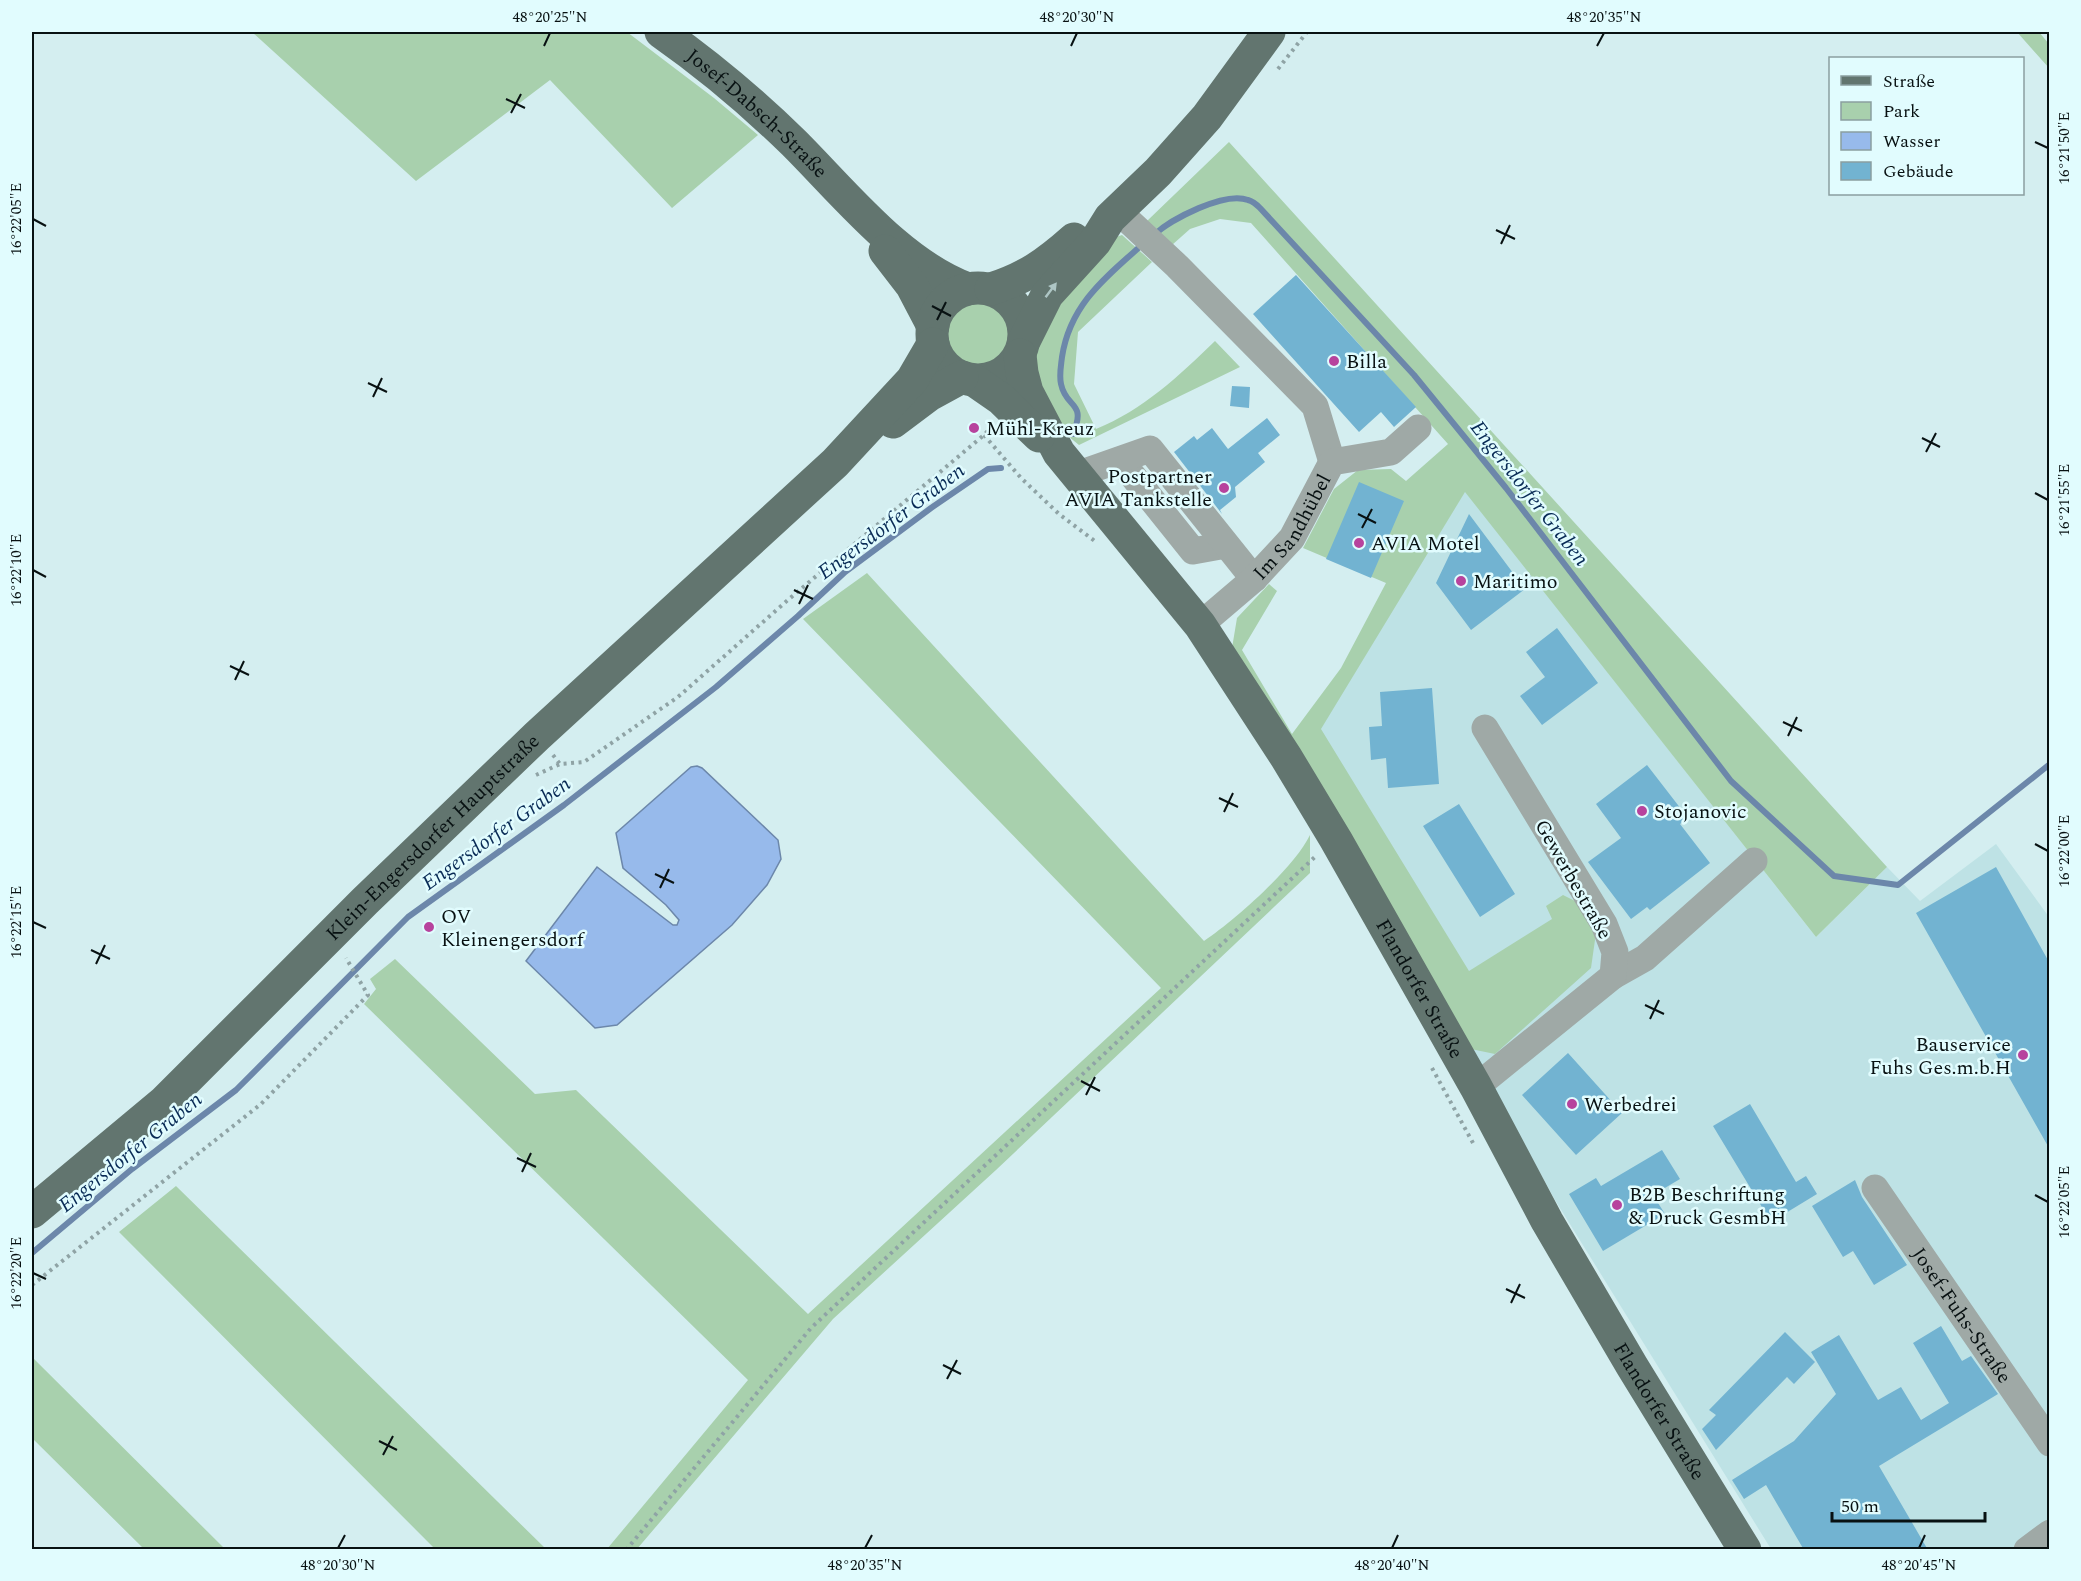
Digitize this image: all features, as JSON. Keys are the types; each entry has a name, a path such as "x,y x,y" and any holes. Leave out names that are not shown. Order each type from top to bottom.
{"main road":[{"name":"Josef-Dabsch-Straße","path":"661,32 768,118 849,201 923,266 946,280 980,289"},
{"path":"835,463 929,395 968,379 990,379 1001,375 1022,348 1047,295 1095,242 1130,226 1158,172 1207,117 1269,32"},
{"name":"Josef-Dabsch-Straße","path":"849,201 912,286 933,335"},
{"path":"835,463 912,380 933,335 939,311 957,293 980,289 1027,275 1053,258 1083,231 1130,226"},
{"path":"980,289 1008,299 1019,312 1023,323 1022,348"},
{"path":"933,335 936,352 946,367 968,379"},
{"name":"Flandorfer Straße","path":"1022,348 1022,373 1027,392 1067,464"},
{"name":"Flandorfer Straße","path":"968,379 1001,399 1067,464 1200,625 1286,757 1336,840 1476,1087 1547,1221 1632,1366 1745,1550"},
{"name":"Klein-Engersdorfer Hauptstraße","path":"32,1212 164,1102 364,901 537,736 835,463"}],"street":[{"path":"1130,226 1315,406 1332,462"},
{"name":"Im Sandhübel","path":"1200,625 1254,579 1292,538 1332,462 1391,452 1418,428"},
{"path":"1067,464 1120,460 1150,449 1254,579"},
{"name":"Gewerbestraße","path":"1485,728 1604,924 1615,952 1613,976"},
{"path":"1476,1087 1613,976 1645,958 1754,861"},
{"name":"Josef-Fuhs-Straße","path":"1875,1188 2049,1443"},
{"path":"2027,1550 2049,1533"}],"path":[{"path":"537,736 560,764 584,762 678,697 984,435 1021,478 1059,514 1101,546"},
{"path":"626,1550 811,1329 1319,853 1336,840"},
{"path":"32,1285 261,1104 368,995 346,958"}],"shaded area":[{"path":"1465,491 1816,937 1887,867 1920,901 1996,844 2049,917 2049,1549 1771,1549 1555,1200 1308,749"}],"green space":[{"path":"252,32 627,32 714,98 758,135 672,208 550,80 416,181"},
{"path":"2017,32 2039,32 2049,44 2049,68"},
{"path":"1229,142 1887,867 1816,937 1465,492 1321,729 1469,971 1552,919 1546,906 1563,895 1575,901 1596,933 1591,968 1495,1054 1466,1048 1232,648 1237,618 1269,584 1277,591 1242,650 1292,734 1341,668 1386,583 1303,548 1334,489 1358,470 1391,469 1406,481 1448,444 1251,223 1220,219 1190,229 1172,245 1147,221"},
{"path":"1122,235 1152,262 1078,332 1074,384 1096,429 1129,412 1160,391 1215,341 1240,367 1079,445 1052,423 1038,400 1034,342 1045,314 1110,239"},
{"path":"978,299 991,302 1003,309 1010,321 1013,334 1010,347 1003,359 991,366 978,369 965,366 953,359 946,347 943,334 946,321 953,309 965,302"},
{"path":"867,573 1204,941 1278,878 1310,835 1310,873 996,1170 833,1319 637,1549 607,1549 748,1380 364,1004 376,989 370,979 395,959 535,1094 576,1090 808,1314 1161,988 803,619"},
{"path":"176,1186 546,1549 435,1549 119,1232"},
{"path":"32,1357 225,1549 144,1549 32,1438"}],"water":[{"path":"691,767 702,768 778,840 781,859 767,885 732,925 617,1025 595,1028 526,961 597,867 673,925 677,925 679,920 666,905 623,868 616,833"}],"building":[{"name":"Billa","path":"1296,275 1416,407 1394,427 1381,412 1359,432 1253,314"},
{"path":"1232,386 1250,387 1249,408 1230,406"},
{"path":"1267,418 1280,435 1258,453 1265,462 1235,487 1236,497 1220,510 1222,514 1174,452 1194,436 1197,440 1212,428 1228,449"},
{"name":"AVIA Motel","path":"1359,482 1404,501 1371,578 1326,559"},
{"path":"1469,514 1525,589 1471,630 1436,583"},
{"path":"1557,628 1598,683 1542,725 1520,696 1545,677 1526,652"},
{"path":"1432,688 1439,784 1388,788 1386,758 1371,760 1369,727 1382,726 1380,692"},
{"path":"1647,765 1688,818 1680,824 1710,863 1650,910 1647,907 1631,919 1588,862 1621,838 1596,804"},
{"path":"1459,804 1515,894 1480,917 1423,826"},
{"name":"Bauservice Fuhs Ges.m.b.H","path":"1996,867 2049,962 2049,1148 1916,913"},
{"name":"Werbedrei","path":"1568,1053 1622,1113 1576,1155 1522,1095"},
{"path":"1750,1104 1796,1182 1806,1176 1817,1194 1771,1222 1713,1126"},
{"name":"B2B Beschriftung & Druck GesmbH","path":"1662,1150 1680,1179 1653,1195 1665,1214 1603,1251 1569,1194 1596,1178 1601,1186"},
{"path":"1855,1180 1862,1197 1907,1265 1874,1285 1853,1251 1843,1257 1812,1206"},
{"path":"1941,1326 1962,1361 1971,1356 1998,1394 1879,1466 1928,1550 1804,1550 1766,1485 1744,1499 1732,1480 1794,1441 1836,1394 1811,1352 1839,1335 1878,1400 1901,1387 1921,1420 1949,1403 1913,1343"},
{"path":"1785,1332 1815,1362 1794,1384 1787,1377 1716,1450 1702,1429 1716,1415 1709,1410"}],"waterway":[{"name":"Engersdorfer Graben","path":"1154,235 1185,215 1226,199 1238,198 1250,201 1259,207 1414,375 1506,488 1731,781 1834,876 1898,885 2050,764"},
{"name":"Engersdorfer Graben","path":"1073,434 1077,423 1077,410 1067,398 1060,377 1066,338 1081,307 1092,293 1144,243"},
{"name":"Engersdorfer Graben","path":"32,1253 132,1169 236,1090 408,917 564,805 716,687 845,572 988,469 1001,468"}],"place":[{"name":"Billa","path":"1334,361"},
{"name":"Mühl-Kreuz","path":"974,428"},
{"name":"Postpartner AVIA Tankstelle","path":"1224,488"},
{"name":"AVIA Motel","path":"1359,543"},
{"name":"Maritimo","path":"1461,581"},
{"name":"Stojanovic","path":"1642,811"},
{"name":"OV Kleinengersdorf","path":"429,927"},
{"name":"Bauservice Fuhs Ges.m.b.H","path":"2023,1055"},
{"name":"Werbedrei","path":"1572,1104"},
{"name":"B2B Beschriftung & Druck GesmbH","path":"1617,1205"}]}
